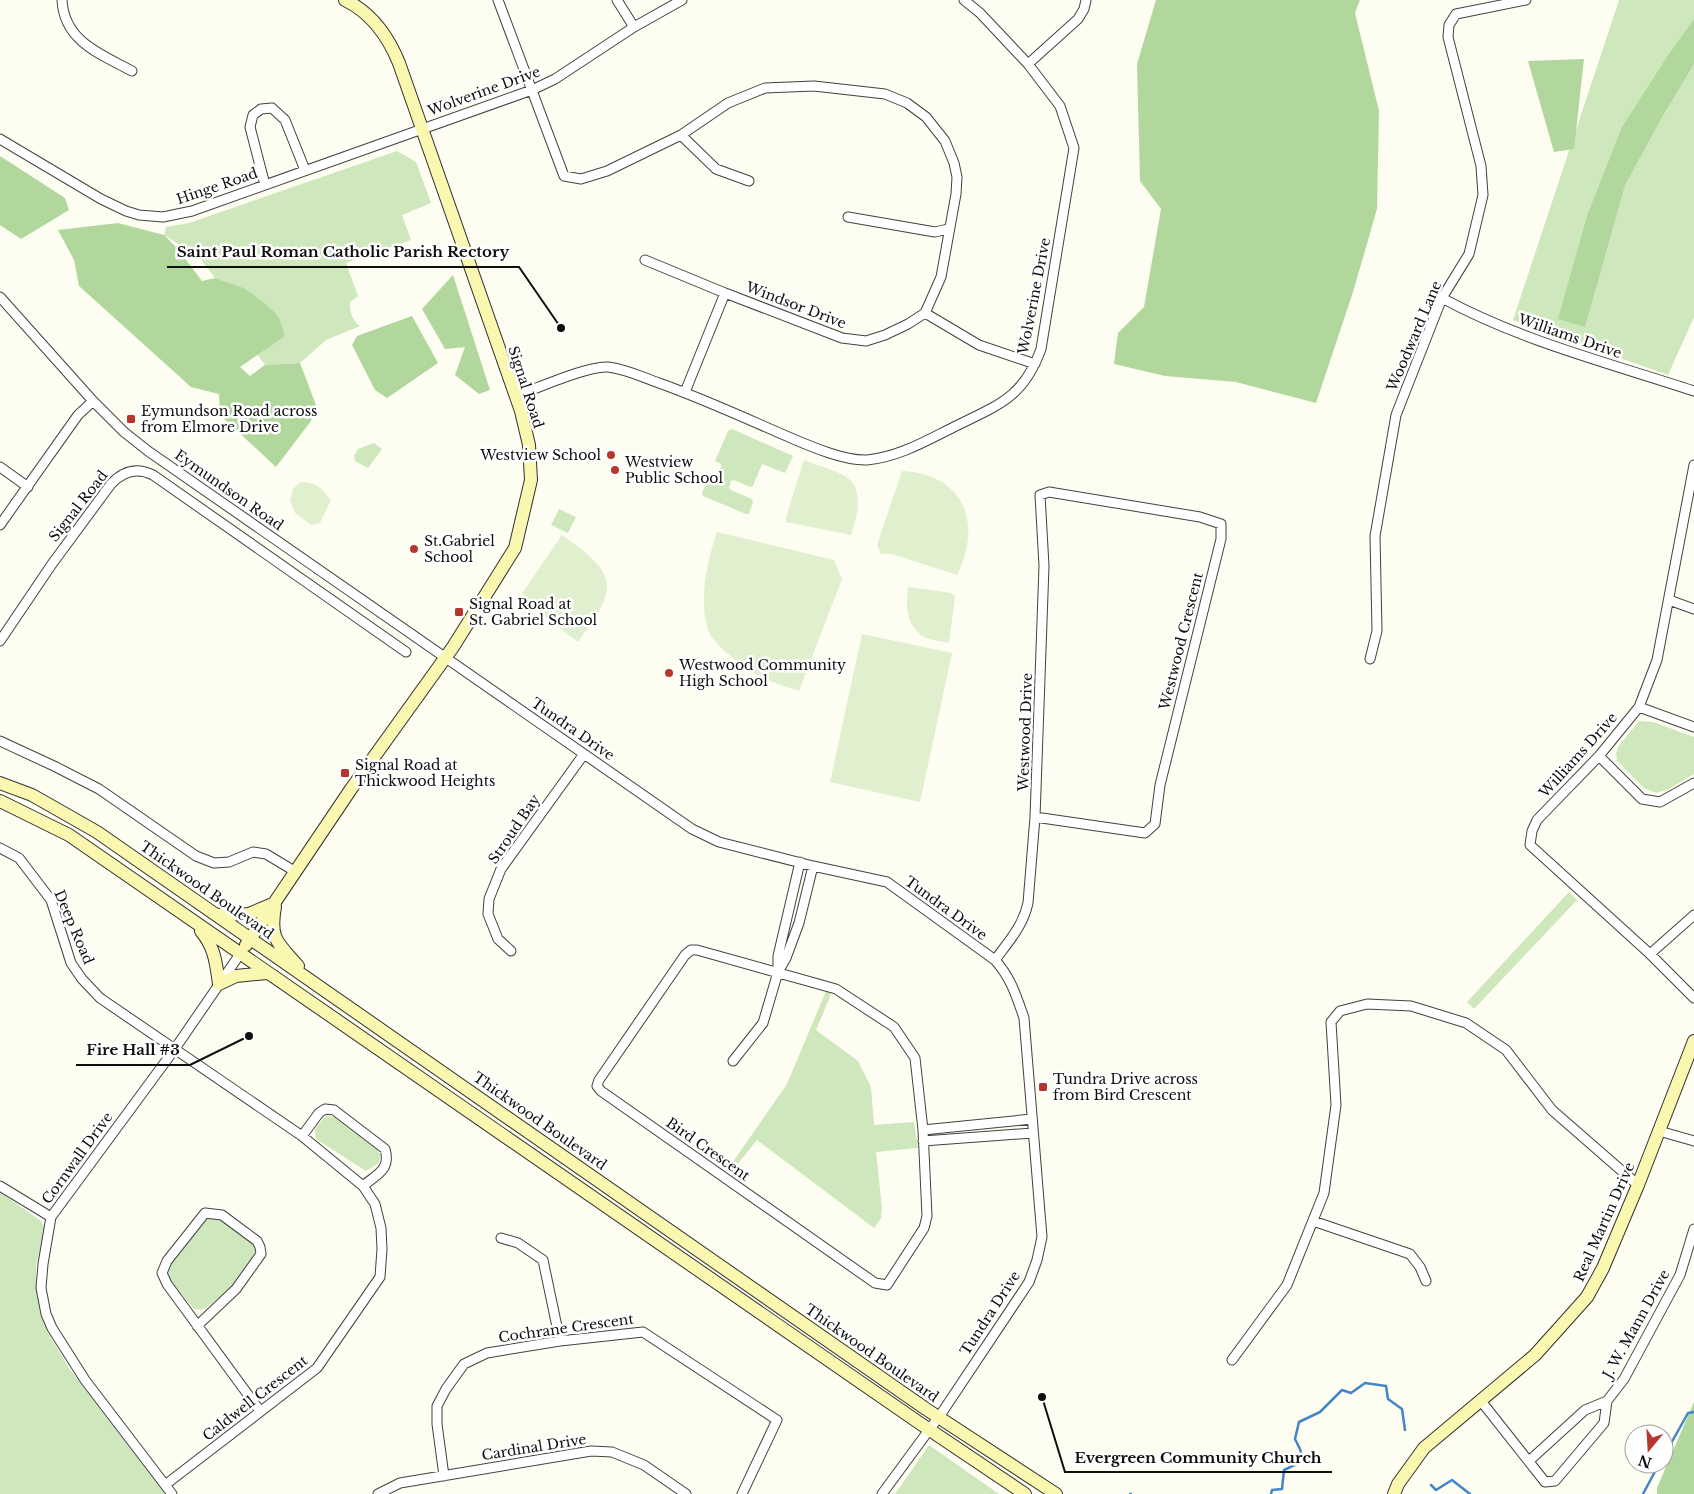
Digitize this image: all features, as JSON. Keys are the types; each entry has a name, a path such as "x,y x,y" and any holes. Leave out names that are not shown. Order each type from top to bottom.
{"main road":[{"name":"Signal Road","path":"240,954 351,789 446,657 515,548 531,480 529,445 521,411 399,63 386,36 366,14 345,0"},
{"name":"Thickwood Boulevard","path":"0,783 32,795 97,832 938,1417 1056,1494"},
{"path":"0,801 69,835 928,1430 1024,1494"},
{"path":"217,915 249,914 276,902"},
{"path":"276,902 272,923 276,940 308,978"},
{"path":"190,920 210,941 215,956 219,984 236,976 267,973"},
{"name":"Real Martin Drive","path":"1394,1494 1398,1484 1424,1448 1535,1354 1587,1297 1603,1268 1638,1185 1694,1041"}],"street":[{"path":"62,0 62,8 69,28 82,43 132,71"},
{"path":"498,0 564,176 581,179 607,171 681,135 728,103 765,88 814,86 885,94 907,103 926,117 945,140 957,177 956,194 948,229 941,277 924,313 979,345 1035,364"},
{"path":"618,0 634,27"},
{"name":"Wolverine Drive","path":"422,128 532,90 555,79 634,27 682,0"},
{"name":"Wolverine Drive","path":"515,396 588,370 606,367 622,369 685,392 811,446 846,457 866,460 899,454 991,409 1015,393 1028,378 1041,349 1074,148 1060,106 1028,64 980,13 964,0"},
{"path":"1028,64 1078,19 1084,9 1086,0"},
{"name":"Woodward Lane","path":"1370,659 1376,631 1375,536 1396,415 1442,298 1469,254 1483,194 1481,166 1448,37 1449,25 1456,14 1526,0"},
{"path":"265,185 250,127 253,115 261,108 272,108 285,120 305,170"},
{"name":"Hinge Road","path":"0,140 106,202 139,215 163,216 192,211 422,128"},
{"path":"681,135 716,169 749,181"},
{"path":"848,217 936,232 948,229"},
{"path":"645,260 725,293"},
{"name":"Windsor Drive","path":"685,392 725,293 842,338 866,341 885,335 908,324 924,313"},
{"name":"Eymundson Road","path":"0,297 92,401 124,432 148,451 446,657"},
{"name":"Williams Drive","path":"1442,298 1474,315 1538,341 1694,391"},
{"path":"0,525 78,415 92,401"},
{"name":"Williams Drive","path":"1694,465 1657,660 1639,707 1599,756 1537,820 1532,831 1530,845 1549,860 1650,954 1694,998"},
{"path":"0,467 28,487"},
{"name":"Signal Road","path":"0,641 52,564 111,484 123,474 131,471 147,472 153,475 406,652"},
{"name":"Westwood Crescent","path":"1036,817 1145,833 1155,824 1160,785 1221,539 1221,524 1200,517 1049,492 1040,496"},
{"name":"Westwood Drive","path":"995,960 1018,930 1025,916 1036,817 1044,566 1040,496"},
{"path":"1669,600 1694,609"},
{"path":"360,620 370,605"},
{"name":"Tundra Drive","path":"446,657 701,834 719,842 813,866 887,882 995,960 1007,974 1015,990 1024,1018 1042,1237 1037,1260 1029,1282 928,1430"},
{"path":"1639,707 1694,727"},
{"path":"0,742 99,789 196,856 214,863 229,862 253,852 266,854 296,872"},
{"name":"Stroud Bay","path":"511,951 498,939 488,914 489,898 501,869 584,754"},
{"path":"1599,756 1642,799 1651,802 1660,802 1694,783"},
{"name":"Deep Road","path":"0,848 19,858 50,900 71,963 82,980 100,998 174,1050"},
{"path":"778,972 778,956 800,862"},
{"path":"733,1061 763,1023 778,972 786,958 799,923 813,866"},
{"path":"1650,954 1694,914"},
{"path":"786,920 799,923"},
{"name":"Bird Crescent","path":"691,950 778,972 836,989 894,1027 916,1058 923,1130 927,1216 924,1228 887,1285 875,1283 601,1091 597,1086 599,1080 679,963 691,950"},
{"name":"Cornwall Drive","path":"172,1494 85,1380 52,1328 46,1314 41,1288 51,1217 174,1050 240,954"},
{"path":"1232,1360 1287,1285 1324,1193 1336,1106 1331,1022 1340,1011 1367,1004 1411,1006 1466,1023 1506,1050 1552,1110 1638,1185"},
{"name":"Caldwell Crescent","path":"165,1485 318,1368 380,1277 382,1249 381,1228 375,1204 363,1186 302,1136 174,1050"},
{"path":"302,1136 319,1113 325,1109 334,1110 385,1149 388,1158 385,1168 363,1186"},
{"path":"923,1130 1032,1119"},
{"path":"976,1124 977,1138"},
{"path":"1659,1131 1694,1141"},
{"path":"923,1141 1033,1133"},
{"path":"0,1186 51,1217"},
{"path":"197,1326 236,1290 261,1254 257,1241 222,1215 205,1214 167,1261 162,1273 167,1284 197,1326 260,1411"},
{"path":"1313,1220 1410,1254 1420,1266 1426,1281"},
{"name":"J. W. Mann Drive","path":"1529,1461 1585,1410 1607,1401 1624,1379 1680,1275 1694,1229"},
{"path":"501,1238 518,1243 543,1260 560,1341"},
{"name":"Cochrane Crescent","path":"444,1476 437,1424 437,1406 446,1389 464,1364 487,1353 560,1341 643,1332 777,1420 742,1494"},
{"name":"J. W. Mann Drive","path":"1481,1401 1545,1482 1555,1480 1604,1424 1607,1401"},
{"path":"882,1494 928,1430"},
{"name":"Cardinal Drive","path":"378,1494 400,1484 590,1451 612,1452 644,1465 686,1494"}],"green space":[{"path":"1156,0 1360,0 1355,13 1379,111 1377,209 1353,292 1316,403 1236,382 1165,376 1114,364 1118,333 1144,307 1161,209 1140,181 1137,64"},
{"path":"1619,0 1694,0 1694,317 1668,375 1513,320"},
{"path":"1694,19 1694,64 1662,117 1625,185 1585,327 1558,319 1587,216 1622,127"},
{"path":"1584,59 1574,149 1554,152 1528,61"},
{"path":"397,151 416,162 431,203 402,215 411,240 346,263 358,296 350,302 350,308 353,318 360,326 326,340 300,363 265,365 257,354 285,335 244,288 215,278 199,257 164,235 166,227 189,223"},
{"path":"0,156 65,198 69,210 21,239 0,225"},
{"path":"118,223 164,235 178,249 202,281 215,278 244,288 263,302 279,318 285,336 240,367 250,376 265,365 300,363 316,405 311,421 276,467 220,415 219,394 191,387 79,286 74,260 58,230"},
{"path":"453,275 490,390 479,394 455,375 465,347 445,349 422,309"},
{"path":"412,316 438,363 387,398 375,390 352,345 357,336"},
{"path":"732,429 793,456 785,473 762,464 753,486 750,487 734,480 731,481 729,488 731,490 752,499 753,502 749,514 703,496 702,493 707,481 712,482 721,467 721,464 715,461 728,431"},
{"path":"374,443 382,449 368,468 355,461 354,456 358,449"},
{"path":"804,460 830,469 851,481 855,488 858,504 851,535 786,522"},
{"path":"902,471 923,474 940,481 954,492 962,505 967,520 968,537 965,556 957,575 892,554 881,554 877,545"},
{"path":"300,482 318,486 331,500 320,523 311,525 295,513 290,500 293,489"},
{"path":"559,509 576,517 568,533 551,525"},
{"path":"717,532 834,560 842,579 799,691 767,680 750,671 726,652 710,634 706,623 704,597 707,569"},
{"path":"562,535 594,561 603,572 607,583 606,595 601,608 578,642 523,600 523,592"},
{"path":"908,587 952,593 955,597 949,643 929,639 916,630 909,617 907,603"},
{"path":"862,634 952,653 920,802 830,782"},
{"path":"1639,721 1653,722 1694,737 1694,774 1669,789 1656,793 1644,788 1617,761 1616,754 1618,747"},
{"path":"1569,892 1577,900 1474,1009 1467,1002"},
{"path":"826,991 831,994 816,1030 858,1061 871,1087 874,1125 914,1122 918,1148 876,1152 882,1208 881,1218 874,1228 757,1140 731,1172 728,1169 787,1084"},
{"path":"326,1116 334,1117 378,1150 379,1163 366,1171 316,1139 315,1129"},
{"path":"0,1192 41,1221 45,1228 36,1265 36,1285 40,1312 48,1333 69,1368 165,1494 0,1494"},
{"path":"206,1218 219,1218 253,1244 256,1251 235,1284 209,1306 201,1310 194,1309 168,1277 167,1269"},
{"path":"1694,1402 1694,1494 1657,1494 1657,1488 1663,1474 1674,1474 1674,1448"},
{"path":"929,1445 996,1492 999,1494 895,1494"}],"waterway":[{"path":"1271,1494 1272,1490 1282,1489 1284,1470 1303,1461 1295,1439 1299,1422 1320,1412 1342,1390 1351,1393 1365,1383 1386,1386 1388,1399 1402,1409 1405,1430"},
{"path":"1674,1438 1688,1413 1694,1412"},
{"path":"1643,1494 1654,1474"},
{"path":"1431,1485 1436,1490 1452,1480 1470,1494"}],"place":[{"name":"Saint Paul Roman Catholic Parish Rectory","path":"561,328"},
{"name":"Eymundson Road across from Elmore Drive","path":"131,419"},
{"name":"Westview School","path":"611,455"},
{"name":"Westview Public School","path":"615,470"},
{"name":"St.Gabriel School","path":"414,549"},
{"name":"Signal Road at St. Gabriel School","path":"459,612"},
{"name":"Westwood Community High School","path":"669,673"},
{"name":"Signal Road at Thickwood Heights","path":"345,773"},
{"name":"Fire Hall #3","path":"249,1036"},
{"name":"Tundra Drive across from Bird Crescent","path":"1043,1087"},
{"name":"Evergreen Community Church","path":"1042,1397"}]}
